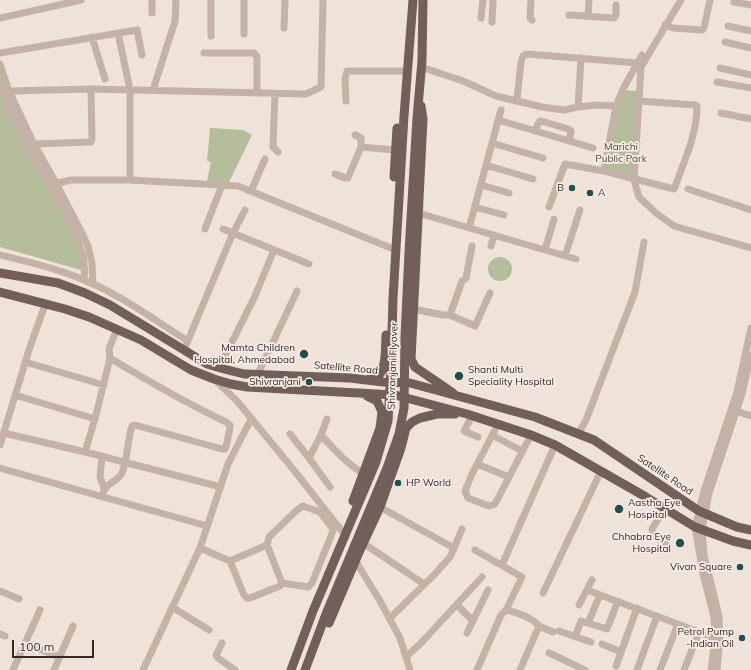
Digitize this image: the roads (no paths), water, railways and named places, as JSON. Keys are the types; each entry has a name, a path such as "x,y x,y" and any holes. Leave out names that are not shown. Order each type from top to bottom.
{"main road":[{"path":"291,670 312,615 310,608 364,474 380,428 391,248 395,150 399,112 407,86 413,0"},
{"path":"320,629 328,626 355,560 380,507 401,448 406,428 410,383 423,119 419,89 424,0"},
{"name":"Shivranjani Flyover","path":"312,615 376,462 388,421 392,369 393,298 407,86"},
{"name":"Shivranjani Flyover","path":"305,670 326,614 387,468 399,434 402,414 416,118 419,89"},
{"name":"Satellite Road","path":"0,273 57,283 85,293 110,305 207,364 219,368 244,374 350,378 383,382 410,383 459,398 536,417 594,440 702,512 737,527 751,530"},
{"path":"0,292 44,305 65,309 89,317 141,340 192,370 231,384 246,387 395,395 469,415 532,435 555,445 699,528 733,541 751,545"},
{"path":"411,359 415,367 459,398"},
{"path":"350,378 373,379 380,376 384,364"},
{"path":"348,393 368,397 377,401 382,412"},
{"path":"406,428 412,422 420,418 437,414 469,415"}],"street":[{"path":"0,18 81,0"},
{"path":"152,0 152,13"},
{"path":"153,90 175,21 176,0"},
{"path":"211,0 211,36"},
{"path":"244,0 244,34"},
{"path":"284,28 285,0"},
{"path":"9,91 92,90 130,87 153,90 306,94 321,87 323,0"},
{"path":"481,18 482,0"},
{"path":"492,22 493,0"},
{"path":"531,0 530,18 532,20"},
{"path":"588,16 590,0"},
{"path":"604,171 616,106 623,89 637,63 676,0"},
{"path":"681,0 641,67 634,180 639,197 656,213 674,226 751,248"},
{"path":"665,25 672,28 702,30 704,28 710,0"},
{"path":"734,2 751,5"},
{"path":"569,15 615,17 616,5"},
{"path":"728,26 751,30"},
{"path":"0,53 137,30 142,55"},
{"path":"118,33 130,87 130,180"},
{"path":"92,37 105,79"},
{"path":"725,42 751,48"},
{"path":"204,53 256,55 257,92"},
{"path":"517,100 521,62 523,56 527,54 637,63"},
{"path":"578,107 581,58"},
{"path":"0,64 9,91 77,238 82,252 85,268 84,280"},
{"path":"421,66 463,80 496,96 542,107 564,110 578,107 616,106"},
{"path":"720,68 751,75"},
{"path":"346,101 345,79 347,71 408,71"},
{"path":"717,82 751,88"},
{"path":"0,86 29,148 71,210 88,246 92,264 92,284"},
{"path":"34,144 91,142 92,90"},
{"path":"275,93 273,147 278,152"},
{"path":"549,207 560,185 565,164 583,169 604,171 634,180 675,188 694,136 697,114 696,106 639,102"},
{"path":"469,228 501,110"},
{"path":"721,113 751,120"},
{"path":"498,120 593,148"},
{"path":"535,131 537,124 541,121 568,129 570,131 569,141"},
{"path":"335,174 345,178 348,178 350,175 361,147 361,138 355,135"},
{"path":"492,143 543,158"},
{"path":"361,147 395,150"},
{"path":"251,191 265,159"},
{"path":"486,165 533,179"},
{"path":"53,184 71,180 130,180 238,186 391,248"},
{"path":"206,229 222,185"},
{"path":"481,185 509,193"},
{"path":"688,189 751,210"},
{"path":"475,207 504,215"},
{"path":"184,350 245,210"},
{"path":"565,256 580,210"},
{"path":"418,213 576,259"},
{"path":"545,250 554,219"},
{"path":"223,229 310,264"},
{"path":"491,246 494,235"},
{"path":"578,434 586,420 635,292 644,242"},
{"path":"450,314 462,281 466,278 472,246"},
{"path":"219,368 254,296 274,250"},
{"path":"0,255 60,271 84,280 116,296 188,341"},
{"path":"57,283 60,271"},
{"path":"258,374 297,290"},
{"path":"413,309 443,315 450,314 477,329 490,293"},
{"path":"0,445 44,305"},
{"path":"711,670 719,616 699,528 704,491 737,392 751,328"},
{"path":"85,452 104,385 110,358 109,349 118,329"},
{"path":"702,512 742,394 751,355"},
{"path":"104,488 121,474 125,462 132,426 136,425 225,449 230,425 189,405 110,358"},
{"path":"25,362 104,385"},
{"path":"214,379 237,401 341,530"},
{"path":"237,401 238,391 246,387"},
{"path":"15,395 95,419"},
{"path":"736,411 751,416"},
{"path":"469,415 464,431 478,437"},
{"path":"143,670 200,548 228,464 251,419"},
{"path":"310,458 327,420"},
{"path":"498,424 465,490 468,498 492,506 495,504 522,451 532,435"},
{"path":"4,433 102,456 221,487"},
{"path":"290,434 310,458 330,488"},
{"path":"321,435 355,469 364,474"},
{"path":"492,435 522,451"},
{"path":"502,565 555,445"},
{"path":"102,456 100,477 104,488 102,496"},
{"path":"477,464 509,478"},
{"path":"0,468 207,526"},
{"path":"543,593 601,471"},
{"path":"303,506 320,512 333,529 327,547 310,585 308,586 282,582 267,545 269,537 303,506"},
{"path":"380,507 454,548"},
{"path":"665,508 652,529 654,536 668,546"},
{"path":"390,618 450,557 462,529"},
{"path":"363,543 424,584"},
{"path":"230,561 267,545"},
{"path":"200,548 230,561 244,595 247,598 280,586 282,582"},
{"path":"475,550 522,577 506,610 501,615 477,670"},
{"path":"355,560 390,618 400,638 410,670"},
{"path":"406,658 482,577"},
{"path":"579,605 592,580"},
{"path":"467,633 488,590"},
{"path":"587,590 699,632 716,636"},
{"path":"0,591 19,599"},
{"path":"588,623 600,594"},
{"path":"575,637 581,621 607,630 618,601"},
{"path":"457,605 473,621"},
{"path":"172,607 209,630"},
{"path":"616,666 637,608"},
{"path":"13,670 40,610"},
{"path":"506,610 536,622 539,626 590,642"},
{"path":"637,670 657,616"},
{"path":"660,670 678,624"},
{"path":"54,670 73,626"},
{"path":"520,670 539,626"},
{"path":"684,670 699,632"},
{"path":"716,636 717,670"},
{"path":"25,643 59,658"},
{"path":"222,643 216,655 235,670"},
{"path":"602,644 621,652"},
{"path":"549,653 585,670"}],"place":[{"name":"B","path":"572,188"},
{"name":"A","path":"590,193"},
{"name":"Mamta Children Hospital, Ahmedabad","path":"304,354"},
{"name":"Shanti Multi Speciality Hospital","path":"459,376"},
{"name":"Shivranjani","path":"309,382"},
{"name":"HP World","path":"398,483"},
{"name":"Aastha Eye Hospital","path":"619,509"},
{"name":"Chhabra Eye Hospital","path":"680,543"},
{"name":"Vivan Square","path":"740,567"},
{"name":"Petrol Pump -Indian Oil","path":"742,638"}],"park label":[{"name":"Marichi Public Park","path":"621,152"}]}
